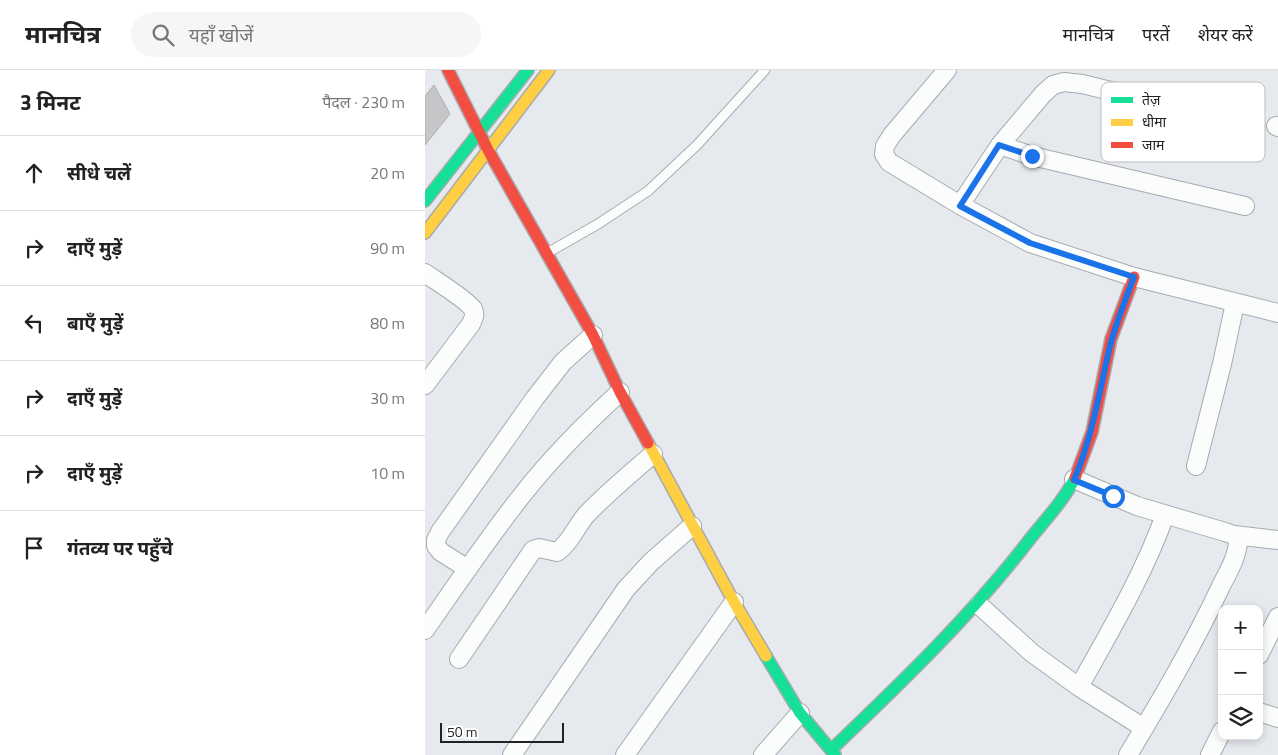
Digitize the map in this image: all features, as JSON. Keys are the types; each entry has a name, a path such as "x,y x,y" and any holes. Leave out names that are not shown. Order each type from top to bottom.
{"street":[{"path":"448,70 487,150 593,335 620,392 734,602 800,713 833,753 979,605 1020,555 1074,480 1085,454 1099,402 1109,348 1134,277"},
{"path":"425,201 527,70"},
{"path":"425,232 549,70"},
{"path":"947,70 892,135 885,146 884,154 889,162 960,206 1030,243 1134,277 1278,313"},
{"path":"960,206 999,145 1053,85 1064,82 1101,89"},
{"path":"999,145 1032,156 1245,206"},
{"path":"425,273 467,304 473,310 475,316 425,385"},
{"path":"1196,466 1222,364 1235,303"},
{"path":"468,569 441,552 436,546 436,540 440,532 535,398 574,350 593,335"},
{"path":"425,630 523,494 571,440 620,392"},
{"path":"459,659 533,550 539,548 557,552 564,547 599,502 653,454"},
{"path":"1074,480 1129,503 1165,515 1234,535 1278,540"},
{"path":"1079,687 1132,592 1153,549 1165,515"},
{"path":"513,755 626,589 651,562 692,526"},
{"path":"1128,755 1202,627 1238,546 1238,540 1234,535"},
{"path":"625,755 734,602"},
{"path":"979,605 1032,653 1079,687 1144,728"},
{"path":"1262,650 1278,617"},
{"path":"763,755 800,713"},
{"path":"1263,713 1278,718"},
{"path":"1210,755 1218,739"}],"lane":[{"path":"546,253 597,224 648,191 697,145 765,70"}],"building":[{"path":"434,85 450,114 425,145 425,96"}],"traffic: fast":[{"path":"425,201 528,70"},
{"path":"831,750 960,622 1066,494 1075,478"},
{"path":"766,656 800,713 835,755"}],"traffic: slow":[{"path":"425,233 549,70"},
{"path":"648,443 734,602 766,656"}],"traffic: jam":[{"path":"448,70 488,150 593,335 620,392 648,443"},
{"path":"1075,478 1092,432 1111,339 1134,277"}],"route":[{"path":"1032,156 999,145 960,206 1030,243 1134,277 1109,348 1099,402 1085,454 1074,480 1113,496"}]}
